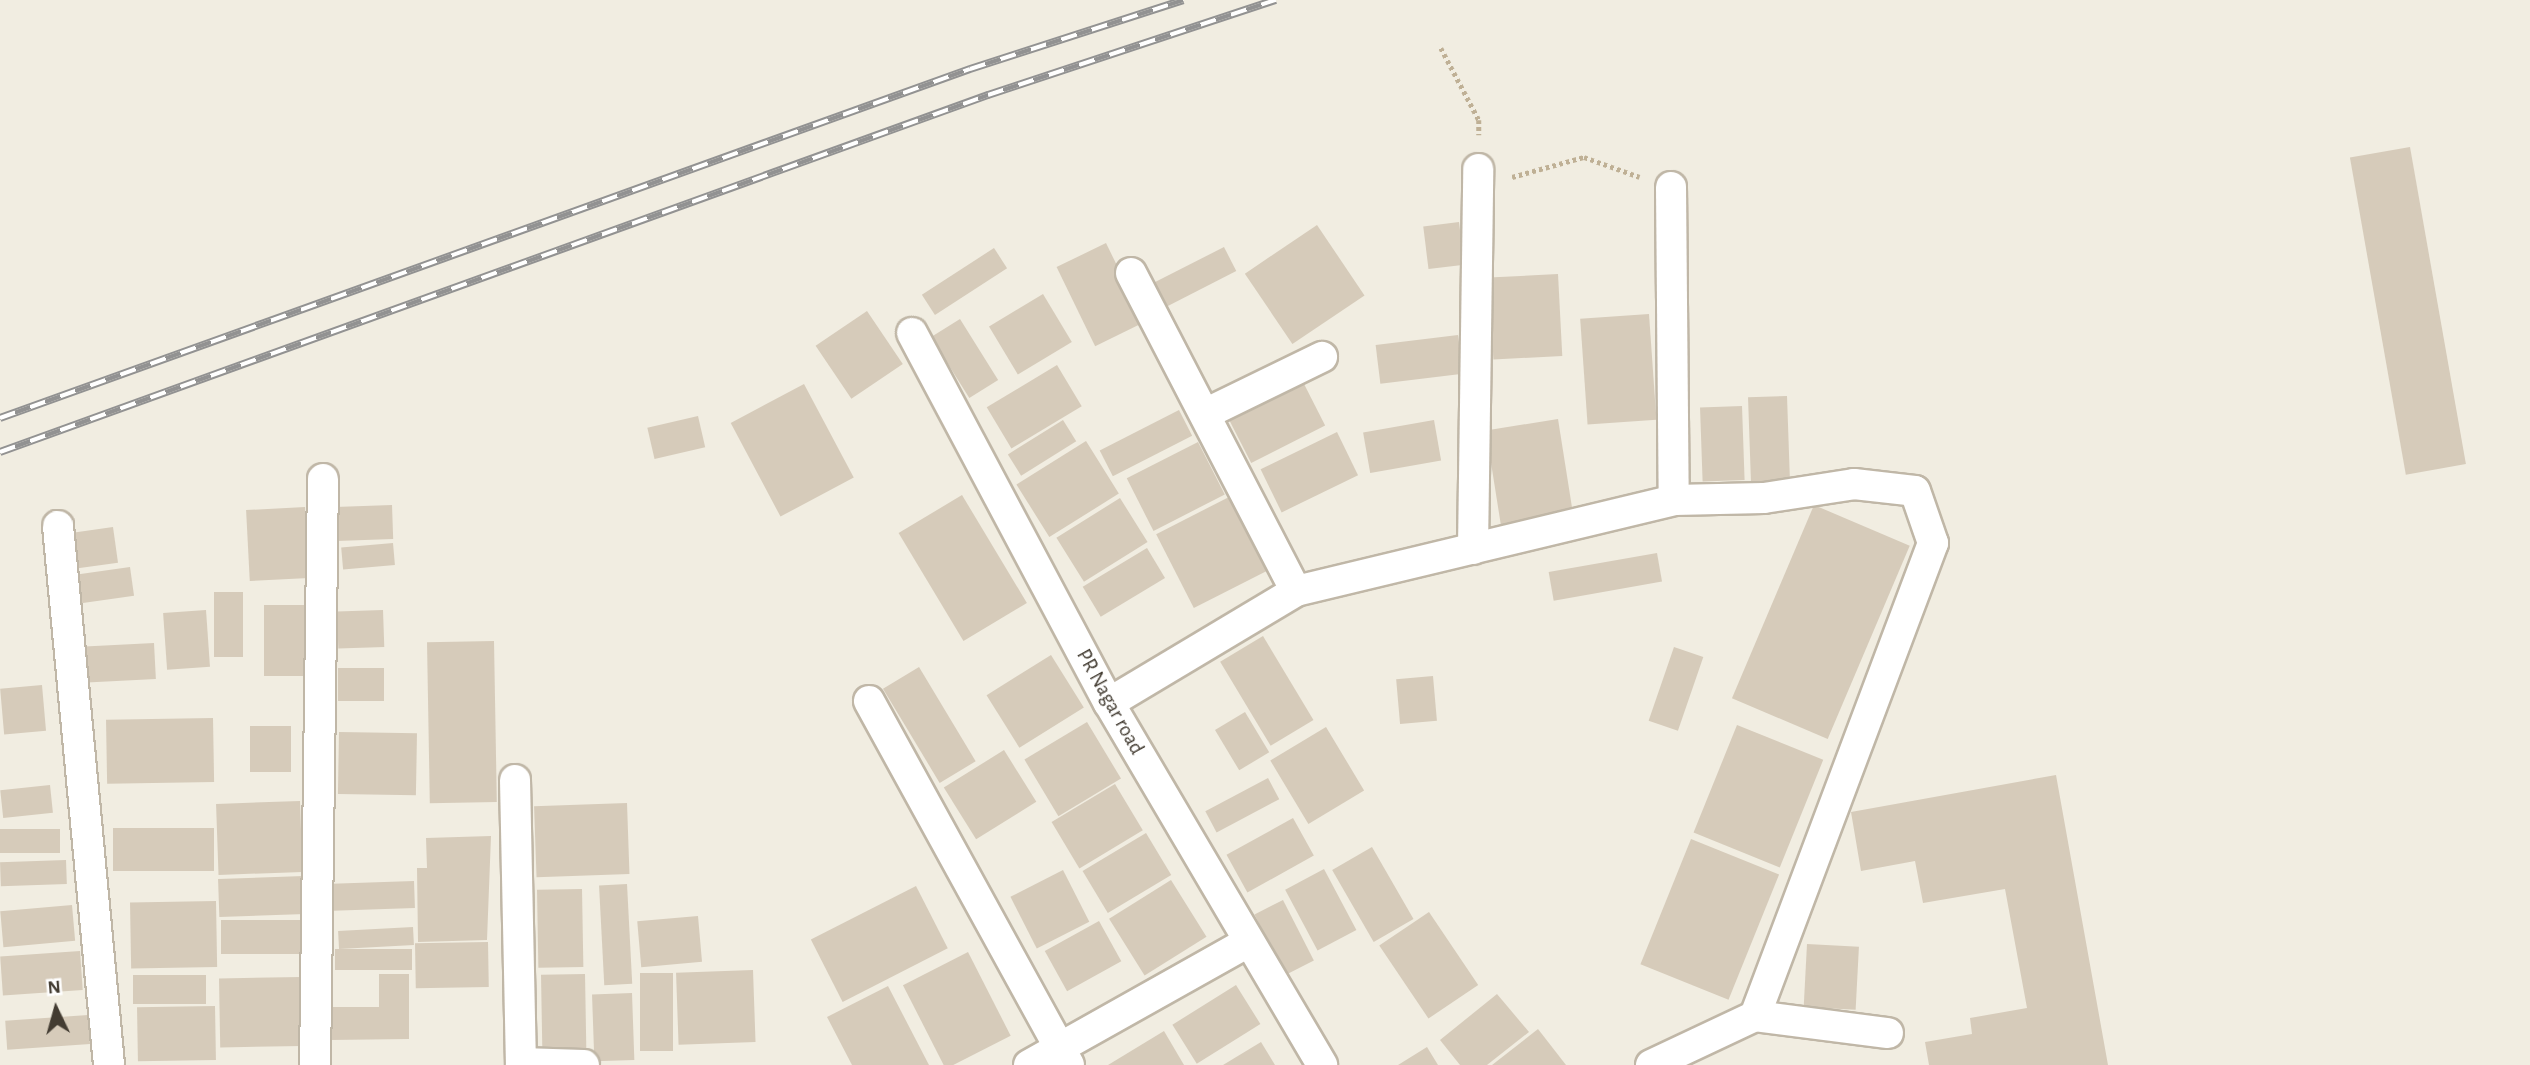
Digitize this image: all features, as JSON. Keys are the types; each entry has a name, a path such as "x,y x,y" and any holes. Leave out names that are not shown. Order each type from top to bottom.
{"street":[{"path":"1473,549 1478,169"},
{"path":"1671,187 1674,500"},
{"path":"1131,272 1207,413 1296,591"},
{"name":"PR Nagar road","path":"912,333 1109,703 1246,943 1322,1065"},
{"path":"1207,413 1322,357"},
{"path":"315,1065 323,479"},
{"path":"1109,703 1296,591 1674,500 1764,498 1854,484 1915,491 1933,543 1755,1016"},
{"path":"58,526 109,1065"},
{"path":"869,701 1065,1057"},
{"path":"515,780 521,1064 584,1065"},
{"path":"1029,1065 1065,1057 1246,943"},
{"path":"1651,1065 1755,1016 1888,1033"}],"path":[{"path":"1441,47 1479,120 1478,169 1516,178 1584,157 1671,187"}],"building":[{"path":"2410,147 2466,464 2406,475 2350,158"},
{"path":"1459,222 1464,265 1429,269 1423,226"},
{"path":"1317,225 1365,295 1292,344 1245,274"},
{"path":"1106,243 1145,322 1095,346 1057,267"},
{"path":"1224,247 1236,271 1165,307 1153,283"},
{"path":"994,248 1007,268 935,315 922,295"},
{"path":"1558,274 1562,356 1493,359 1489,278"},
{"path":"1043,294 1072,342 1018,374 989,326"},
{"path":"867,311 903,364 851,399 816,346"},
{"path":"1649,314 1656,420 1588,425 1580,319"},
{"path":"960,319 998,380 969,398 931,337"},
{"path":"1458,335 1463,374 1380,384 1376,345"},
{"path":"1057,365 1082,406 1011,448 987,407"},
{"path":"1302,380 1325,425 1251,463 1228,418"},
{"path":"804,384 854,478 780,517 731,423"},
{"path":"1787,396 1790,481 1751,482 1748,397"},
{"path":"1742,406 1745,480 1703,481 1700,407"},
{"path":"1179,410 1192,436 1113,476 1100,450"},
{"path":"698,416 705,447 655,459 647,428"},
{"path":"1558,419 1574,518 1502,529 1486,430"},
{"path":"1063,420 1076,441 1021,476 1008,454"},
{"path":"1434,420 1441,460 1370,473 1363,433"},
{"path":"1337,432 1358,475 1282,512 1261,469"},
{"path":"1086,441 1119,494 1049,537 1016,484"},
{"path":"1198,442 1225,495 1154,531 1127,478"},
{"path":"962,495 1027,603 963,641 899,533"},
{"path":"1231,496 1269,570 1194,608 1156,534"},
{"path":"1120,498 1148,542 1084,582 1056,538"},
{"path":"392,505 393,539 336,541 335,507"},
{"path":"1814,505 1910,546 1828,739 1732,698"},
{"path":"305,507 309,578 250,581 246,510"},
{"path":"113,527 118,563 72,569 67,533"},
{"path":"393,543 395,565 343,569 341,548"},
{"path":"1147,548 1165,578 1101,617 1083,587"},
{"path":"1657,553 1662,582 1554,601 1549,572"},
{"path":"130,567 134,596 78,604 74,575"},
{"path":"214,592 243,592 243,657 214,657"},
{"path":"264,605 309,605 309,676 264,676"},
{"path":"206,610 210,667 167,670 163,613"},
{"path":"383,610 384,647 338,649 337,612"},
{"path":"1263,636 1313,720 1271,746 1220,662"},
{"path":"494,641 497,802 430,803 427,642"},
{"path":"154,643 156,679 87,683 85,647"},
{"path":"1674,647 1703,657 1678,731 1649,721"},
{"path":"1051,655 1084,708 1019,748 987,695"},
{"path":"919,667 976,761 940,783 883,689"},
{"path":"338,668 384,668 384,701 338,701"},
{"path":"1433,676 1437,721 1400,724 1396,679"},
{"path":"42,685 46,731 4,734 0,689"},
{"path":"1245,712 1269,752 1239,770 1215,730"},
{"path":"213,718 214,782 107,784 106,720"},
{"path":"1087,722 1121,779 1058,816 1024,760"},
{"path":"1737,725 1823,760 1780,867 1694,833"},
{"path":"250,726 291,726 291,772 250,772"},
{"path":"1326,727 1364,790 1308,824 1270,760"},
{"path":"339,732 417,733 416,795 338,794"},
{"path":"1004,750 1036,802 976,839 944,788"},
{"path":"2056,775 2108,1065 1929,1065 1925,1042 1972,1034 1970,1018 2027,1008 2005,889 1923,903 1915,861 1861,871 1851,812"},
{"path":"1268,778 1279,799 1217,833 1205,811"},
{"path":"1115,784 1143,830 1079,868 1052,822"},
{"path":"50,785 53,813 3,818 0,790"},
{"path":"300,801 302,872 219,875 216,804"},
{"path":"627,803 629,874 537,877 534,806"},
{"path":"1293,818 1314,856 1247,892 1227,855"},
{"path":"113,828 214,828 214,871 113,871"},
{"path":"0,829 60,829 60,853 0,853"},
{"path":"1146,833 1171,875 1108,913 1083,871"},
{"path":"491,836 487,940 418,942 417,868 427,868 426,838"},
{"path":"1691,839 1779,875 1729,1000 1640,964"},
{"path":"1372,847 1414,919 1374,942 1332,870"},
{"path":"66,860 67,884 1,886 0,862"},
{"path":"1324,869 1356,930 1318,951 1285,890"},
{"path":"1063,870 1089,922 1037,948 1010,897"},
{"path":"304,876 305,914 219,917 218,879"},
{"path":"1171,880 1207,937 1145,976 1109,919"},
{"path":"414,881 415,908 333,911 332,884"},
{"path":"627,884 632,984 604,985 599,885"},
{"path":"916,886 948,948 843,1002 811,940"},
{"path":"582,889 583,967 538,968 537,890"},
{"path":"1283,900 1314,961 1285,975 1254,915"},
{"path":"216,901 217,967 131,968 130,903"},
{"path":"72,905 75,941 3,947 0,911"},
{"path":"1429,912 1478,985 1428,1019 1379,946"},
{"path":"698,916 702,962 641,967 637,921"},
{"path":"221,920 311,920 311,954 221,954"},
{"path":"1099,921 1121,961 1067,991 1045,951"},
{"path":"413,927 414,945 339,949 338,931"},
{"path":"488,942 489,987 416,988 415,943"},
{"path":"1807,944 1859,947 1856,1010 1804,1007"},
{"path":"335,949 412,949 412,970 335,970"},
{"path":"80,951 83,990 3,995 0,957"},
{"path":"968,952 1011,1036 953,1065 944,1065 903,985"},
{"path":"753,970 756,1042 679,1045 676,973"},
{"path":"640,973 673,973 673,1051 640,1051"},
{"path":"379,974 409,974 409,1039 330,1040 330,1007 379,1007"},
{"path":"585,974 586,1051 542,1052 541,975"},
{"path":"133,975 206,975 206,1004 133,1004"},
{"path":"301,977 302,1046 220,1047 219,978"},
{"path":"1236,985 1260,1024 1197,1064 1172,1025"},
{"path":"888,986 929,1065 852,1065 827,1017"},
{"path":"632,993 634,1060 594,1061 592,994"},
{"path":"1497,994 1529,1032 1487,1065 1460,1065 1440,1040"},
{"path":"215,1006 216,1060 138,1061 137,1007"},
{"path":"88,1015 90,1044 7,1050 5,1021"},
{"path":"1538,1029 1566,1065 1492,1065"},
{"path":"1164,1031 1184,1065 1108,1065"},
{"path":"1261,1042 1275,1065 1223,1065"},
{"path":"1427,1047 1438,1065 1398,1065"}],"railway":[{"path":"0,418 970,69 1183,0"},
{"path":"0,452 988,95 1276,0"}]}
